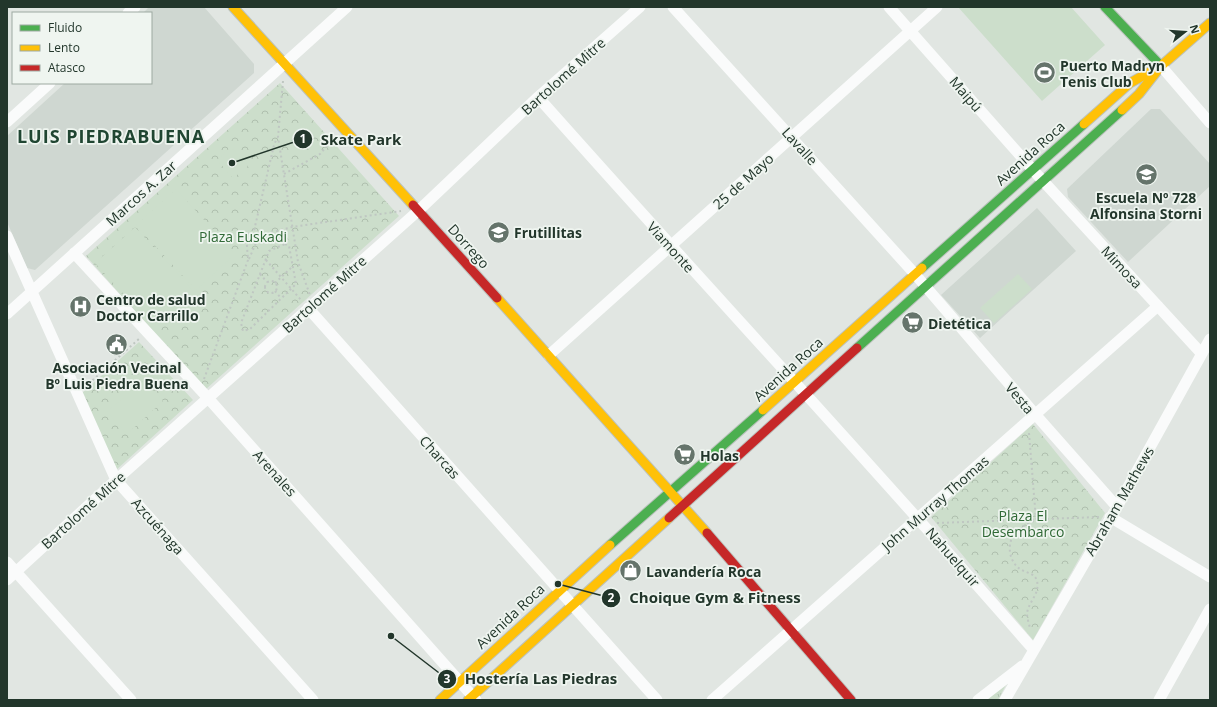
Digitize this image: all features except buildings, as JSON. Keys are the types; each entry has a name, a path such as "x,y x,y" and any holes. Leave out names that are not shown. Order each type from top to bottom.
{"main road":[{"name":"Dorrego","path":"233,7 549,355 792,630 851,700"},
{"path":"1105,7 1161,66"},
{"name":"Avenida Roca","path":"472,699 682,506 1139,94 1161,66 1210,23"},
{"name":"Avenida Roca","path":"440,700 559,591 795,382 914,273 1033,170 1130,83 1161,66"}],"street":[{"name":"Marcos A. Zar","path":"7,314 348,7"},
{"name":"Bartolomé Mitre","path":"11,576 116,480 204,394 310,306 418,211 538,97 640,7"},
{"name":"Lavalle","path":"673,7 926,287"},
{"name":"Maipú","path":"889,7 1043,181"},
{"name":"25 de Mayo","path":"549,355 937,7"},
{"path":"1161,66 1210,123"},
{"path":"7,122 49,84"},
{"name":"Viamonte","path":"538,97 670,246 806,395"},
{"name":"Mimosa","path":"1043,181 1201,353"},
{"name":"Azcuénaga","path":"7,236 116,480 313,700"},
{"name":"Arenales","path":"74,253 204,394 460,682 472,699"},
{"name":"Vesta","path":"926,287 1031,418 1117,507"},
{"name":"Charcas","path":"310,306 572,606 657,700"},
{"name":"John Murray Thomas","path":"712,700 921,520 1031,418 1158,306"},
{"name":"Abraham Mathews","path":"1005,700 1033,649 1117,507 1210,339"},
{"name":"Nahuelquir","path":"806,395 921,520 1033,649"},
{"path":"1110,517 1210,577"},
{"path":"7,562 11,576 131,700"},
{"path":"1159,700 1210,609"},
{"name":"Abraham Mathews","path":"978,700 1026,662"}],"path":[{"path":"284,64 278,137 298,262 310,306"},
{"path":"284,174 320,154 343,128"},
{"path":"253,235 274,145 278,137"},
{"path":"248,260 246,233 259,236 292,227 390,212 418,211"},
{"path":"204,394 248,260 259,236"},
{"path":"288,245 294,266 297,281 291,289 250,329 243,331 241,324 269,251 288,245"},
{"path":"266,260 291,289 310,306"},
{"path":"275,283 294,266"},
{"path":"260,274 267,282 270,281 275,283"},
{"path":"267,282 265,286 266,292 270,293 275,291"},
{"path":"275,283 277,287 275,291"},
{"path":"275,291 281,299"},
{"path":"77,394 147,332"},
{"path":"1031,418 1036,520"},
{"path":"921,520 1036,520 1110,517"},
{"path":"1033,649 1027,614 1038,588 1036,579 1031,573 1021,569 1013,562 1010,552 1012,539 1017,531 1036,520"}],"shaded area":[{"path":"149,7 204,7 254,64 254,73 35,270 27,268 7,222 7,136 64,84 152,84 152,12 144,12"},
{"name":"Escuela Nº 728 Alfonsina Storni","path":"1151,109 1160,109 1210,164 1210,186 1128,262 1068,197 1067,189"},
{"path":"1037,208 1076,251 980,338 941,295"}],"green space":[{"name":"Puerto Madryn Tenis Club","path":"958,7 1071,7 1105,45 1042,101"},
{"name":"Plaza Euskadi","path":"280,83 399,216 205,390 86,256"},
{"path":"231,147 248,166 233,178 217,160"},
{"path":"176,189 235,254 196,290 136,225"},
{"path":"135,227 194,292 155,328 95,263"},
{"path":"1018,274 1032,289 994,323 980,308"},
{"path":"139,342 193,400 115,471 81,394"},
{"path":"144,380 163,401 127,434 107,412"},
{"name":"Plaza El Desembarco","path":"1033,424 1105,513 1033,640 931,517"},
{"path":"1007,683 998,700 985,700"}],"traffic: fast":[{"path":"1105,7 1161,66"},
{"path":"857,348 1122,110"},
{"path":"922,268 1084,124"},
{"path":"610,545 763,410"}],"traffic: slow":[{"path":"233,7 413,205"},
{"path":"1122,110 1139,94 1161,66 1210,23"},
{"path":"1084,124 1130,83 1155,69"},
{"path":"763,410 922,268"},
{"path":"497,298 707,533"},
{"path":"468,700 669,518"},
{"path":"440,700 610,545"}],"traffic: jam":[{"path":"413,205 497,298"},
{"path":"669,518 857,348"},
{"path":"707,533 851,700"}],"place":[{"name":"Puerto Madryn Tenis Club","path":"1045,73"},
{"name":"Skate Park","path":"232,163"},
{"name":"Escuela Nº 728 Alfonsina Storni","path":"1146,175"},
{"name":"Frutillitas","path":"498,232"},
{"name":"Centro de salud Doctor Carrillo","path":"80,307"},
{"name":"Dietética","path":"912,323"},
{"name":"Asociación Vecinal Bº Luis Piedra Buena","path":"117,345"},
{"name":"Holas","path":"684,455"},
{"name":"Lavandería Roca","path":"630,571"},
{"name":"Choique Gym & Fitness","path":"558,584"},
{"name":"Hostería Las Piedras","path":"391,636"}],"district":[{"name":"LUIS PIEDRABUENA","path":"111,136"}]}
